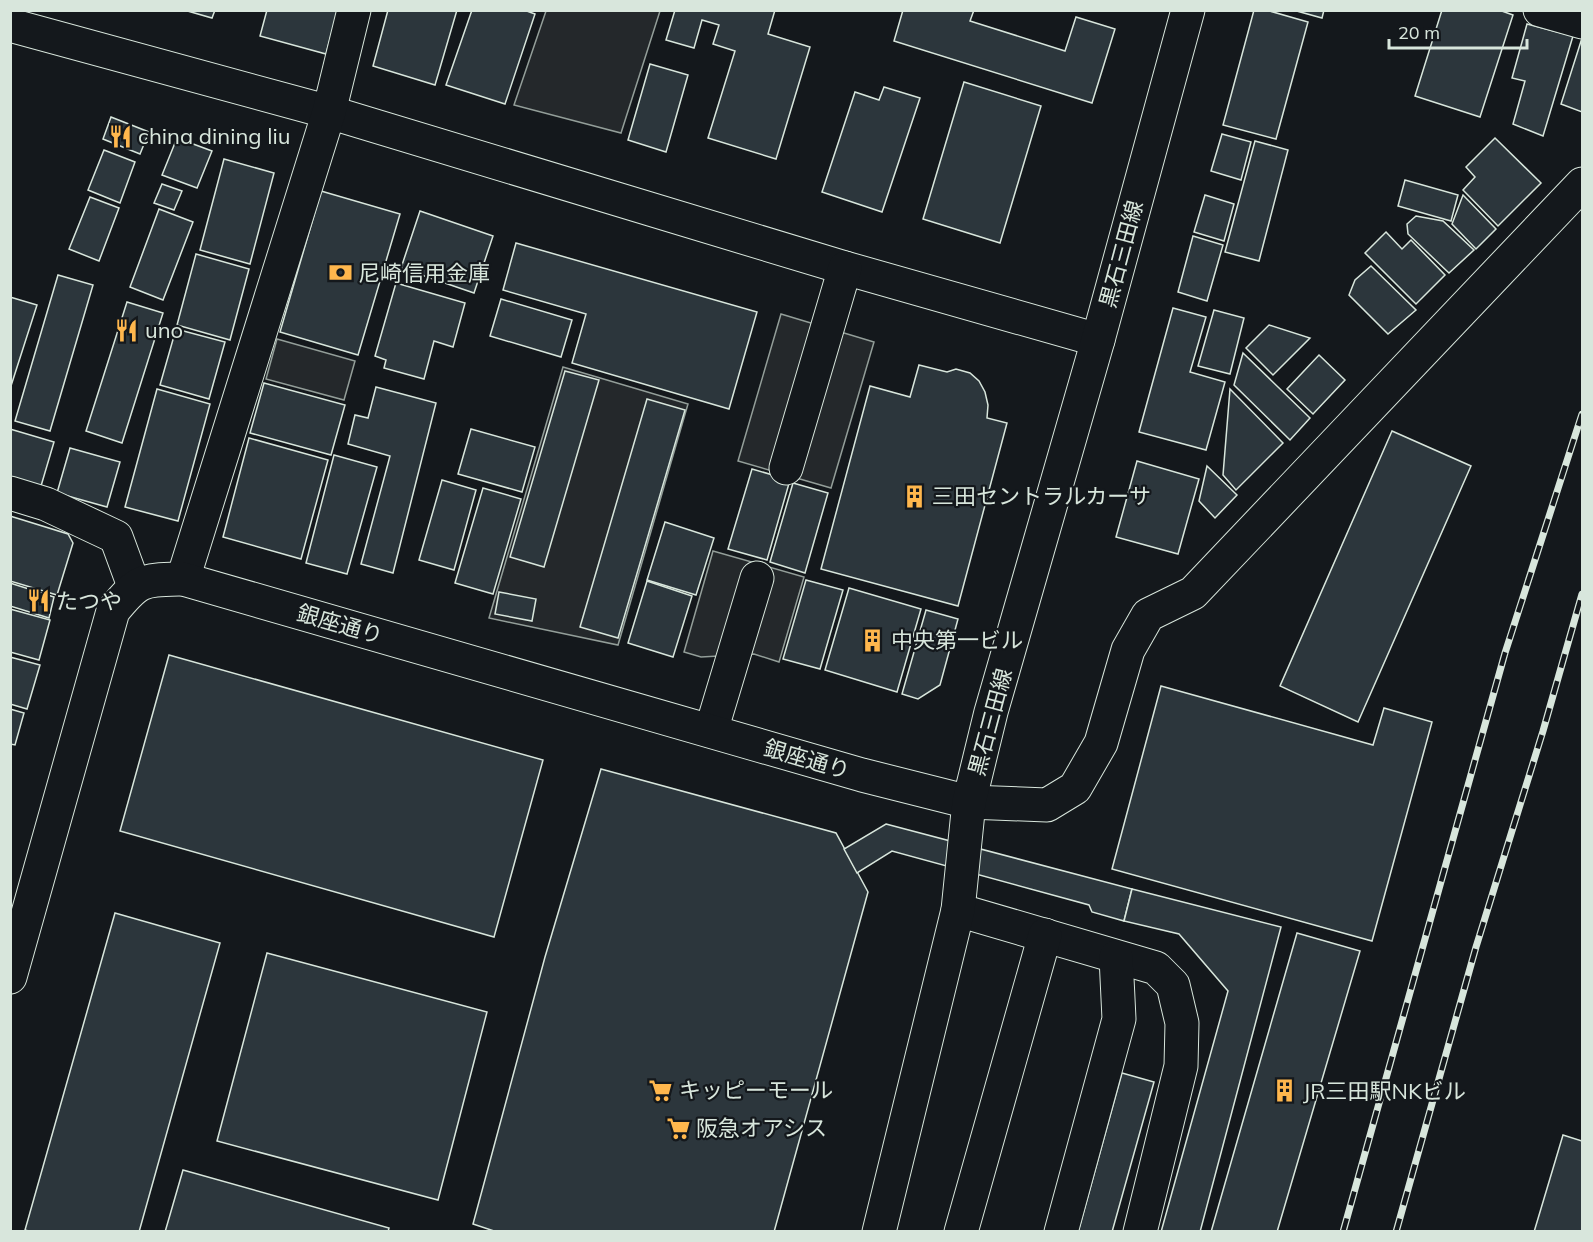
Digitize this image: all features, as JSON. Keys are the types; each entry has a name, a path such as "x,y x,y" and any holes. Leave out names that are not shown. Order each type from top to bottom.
{"street":[{"path":"183,579 329,112 354,10"},
{"name":"黒石三田線","path":"879,1232 958,910 969,802 991,712 1098,340 1188,10"},
{"path":"1540,10 1582,22"},
{"path":"10,25 329,112 845,268 1098,340"},
{"name":"銀座通り","path":"134,586 157,579 183,579 862,775 969,802 1047,805 1075,788 1101,743 1128,650 1148,615 1193,594 1582,184"},
{"path":"786,468 845,268"},
{"path":"10,493 46,504 116,537 134,586 113,611 10,976"},
{"path":"711,731 757,578"},
{"path":"958,910 1156,968 1173,985 1182,1023 1181,1066 1140,1232"},
{"path":"961,1232 1045,935"},
{"path":"1068,1206 1119,1019 1116,957"}],"shaded area":[{"path":"546,11 660,11 621,133 514,105"},
{"path":"781,314 874,342 831,488 738,461"},
{"path":"277,339 355,361 344,400 266,379"},
{"path":"563,367 688,404 618,645 489,618"},
{"path":"713,551 804,577 779,662 754,654 701,657 684,652"}],"building":[{"path":"184,10 215,10 212,18"},
{"path":"267,10 338,10 326,54 260,36"},
{"path":"388,10 457,10 435,85 373,66"},
{"path":"472,10 524,10 535,14 505,104 446,85"},
{"path":"675,10 775,10 768,34 810,47 776,159 708,138 735,51 713,44 719,25 702,20 694,48 666,40"},
{"path":"903,10 974,10 970,21 1065,51 1076,17 1115,29 1092,103 894,41"},
{"path":"1254,10 1266,10 1308,22 1276,139 1223,125"},
{"path":"1293,10 1324,10 1322,18"},
{"path":"1442,10 1499,10 1513,15 1480,117 1415,96"},
{"path":"1527,24 1573,36 1543,136 1513,124 1525,81 1512,78"},
{"path":"1582,38 1582,112 1561,104"},
{"path":"650,64 688,75 666,152 628,140"},
{"path":"964,82 1041,106 1000,243 923,219"},
{"path":"884,87 920,98 882,212 822,192 855,92 879,100"},
{"path":"111,117 149,132 140,154 103,139"},
{"path":"1222,134 1251,142 1241,180 1211,171"},
{"path":"177,138 212,151 197,188 162,175"},
{"path":"1495,138 1541,183 1498,226 1463,190 1475,177 1466,167"},
{"path":"1255,141 1288,150 1259,261 1225,252"},
{"path":"104,150 135,162 120,203 88,190"},
{"path":"224,159 274,173 250,264 200,250"},
{"path":"1405,180 1458,195 1451,221 1398,206"},
{"path":"162,184 182,191 174,210 154,203"},
{"name":"尼崎信用金庫","path":"321,191 400,214 358,355 280,332"},
{"path":"1205,195 1234,204 1224,241 1194,232"},
{"path":"1463,195 1496,229 1476,249 1452,224"},
{"path":"90,197 119,208 99,261 69,249"},
{"path":"159,209 193,222 163,300 130,287"},
{"path":"420,211 493,236 474,293 401,268"},
{"path":"1416,216 1443,221 1474,250 1449,273 1408,234 1407,224"},
{"path":"1386,232 1402,249 1411,240 1445,275 1416,304 1365,253"},
{"path":"1193,236 1223,245 1207,301 1178,292"},
{"path":"516,243 757,312 729,409 572,363 586,314 503,290"},
{"path":"196,254 249,269 230,340 177,325"},
{"path":"1371,266 1416,310 1388,334 1349,295 1355,280"},
{"path":"58,275 93,285 50,431 15,421"},
{"path":"396,283 465,303 453,347 434,341 424,379 384,368 386,360 375,356"},
{"path":"10,297 37,305 10,389"},
{"path":"501,299 572,320 561,357 490,336"},
{"path":"127,302 163,313 122,443 86,431"},
{"path":"1173,308 1206,317 1190,372 1225,382 1206,450 1139,432"},
{"path":"1214,310 1244,318 1230,374 1198,366"},
{"path":"1269,325 1310,338 1273,375 1246,348"},
{"path":"176,329 225,342 209,399 160,385"},
{"path":"1243,353 1310,418 1290,440 1234,385"},
{"path":"1319,355 1345,380 1313,414 1287,389"},
{"name":"三田セントラルカーサ","path":"919,365 947,372 956,369 970,373 979,381 985,392 988,405 987,418 1007,423 958,606 821,569 870,386 910,397"},
{"path":"565,371 599,380 544,567 510,557"},
{"path":"264,383 345,405 331,455 250,433"},
{"path":"376,387 436,403 393,573 361,564 390,456 348,444 355,415 368,418"},
{"path":"157,389 210,404 178,521 125,507"},
{"path":"1230,389 1283,443 1236,490 1223,475"},
{"path":"647,399 685,410 618,638 580,627"},
{"path":"10,429 54,442 41,486 10,477"},
{"path":"471,429 535,447 522,492 458,474"},
{"path":"1392,431 1471,466 1358,722 1280,686"},
{"path":"249,438 328,460 301,559 223,537"},
{"path":"70,448 120,462 107,507 57,493"},
{"path":"334,455 377,467 347,574 306,563"},
{"path":"1137,461 1199,479 1178,554 1116,537"},
{"path":"1207,466 1237,495 1215,518 1199,501"},
{"path":"752,469 790,480 767,560 728,549"},
{"path":"442,480 476,490 454,570 419,560"},
{"path":"793,483 828,493 805,573 770,562"},
{"path":"483,488 521,499 493,594 455,583"},
{"path":"10,516 68,534 73,543 57,595 10,581"},
{"path":"665,522 714,538 696,595 647,580"},
{"path":"806,580 843,590 820,669 783,659"},
{"path":"647,581 692,596 673,657 628,643"},
{"path":"10,583 54,597 49,618 10,606"},
{"name":"中央第一ビル","path":"849,588 921,609 897,692 825,670"},
{"path":"499,592 536,599 532,621 495,614"},
{"path":"10,609 50,620 39,660 10,652"},
{"path":"926,610 958,619 940,685 918,699 902,694"},
{"path":"169,655 543,760 494,937 120,831"},
{"path":"10,657 40,665 27,709 10,704"},
{"path":"1161,686 1373,745 1384,708 1432,722 1372,941 1112,869"},
{"path":"10,709 24,713 15,745 10,744"},
{"name":"キッピーモール","path":"601,769 836,833 868,892 774,1232 497,1232 473,1224 545,957"},
{"path":"886,824 1132,889 1124,921 1092,912 1089,905 892,851 857,873 844,849"},
{"path":"1132,889 1281,927 1200,1232 1161,1232 1228,991 1179,934 1124,921"},
{"path":"115,913 220,943 139,1232 32,1232 25,1230"},
{"name":"JR三田駅NKビル","path":"1297,933 1360,951 1277,1232 1211,1232"},
{"path":"267,953 487,1012 438,1200 217,1141"},
{"path":"1122,1073 1154,1082 1112,1232 1078,1232"},
{"path":"1563,1135 1582,1141 1582,1232 1534,1232"},
{"path":"183,1170 389,1228 388,1232 165,1232"}],"railway":[{"path":"1343,1232 1505,653 1582,414"},
{"path":"1396,1232 1476,947 1543,731 1582,594"}],"place":[{"name":"china dining liu","path":"120,136"},
{"name":"尼崎信用金庫","path":"340,273"},
{"name":"uno","path":"127,330"},
{"name":"三田セントラルカーサ","path":"914,496"},
{"name":"たつや","path":"38,601"},
{"name":"中央第一ビル","path":"873,640"},
{"name":"キッピーモール","path":"661,1090"},
{"name":"JR三田駅NKビル","path":"1285,1091"},
{"name":"阪急オアシス","path":"678,1128"}]}
